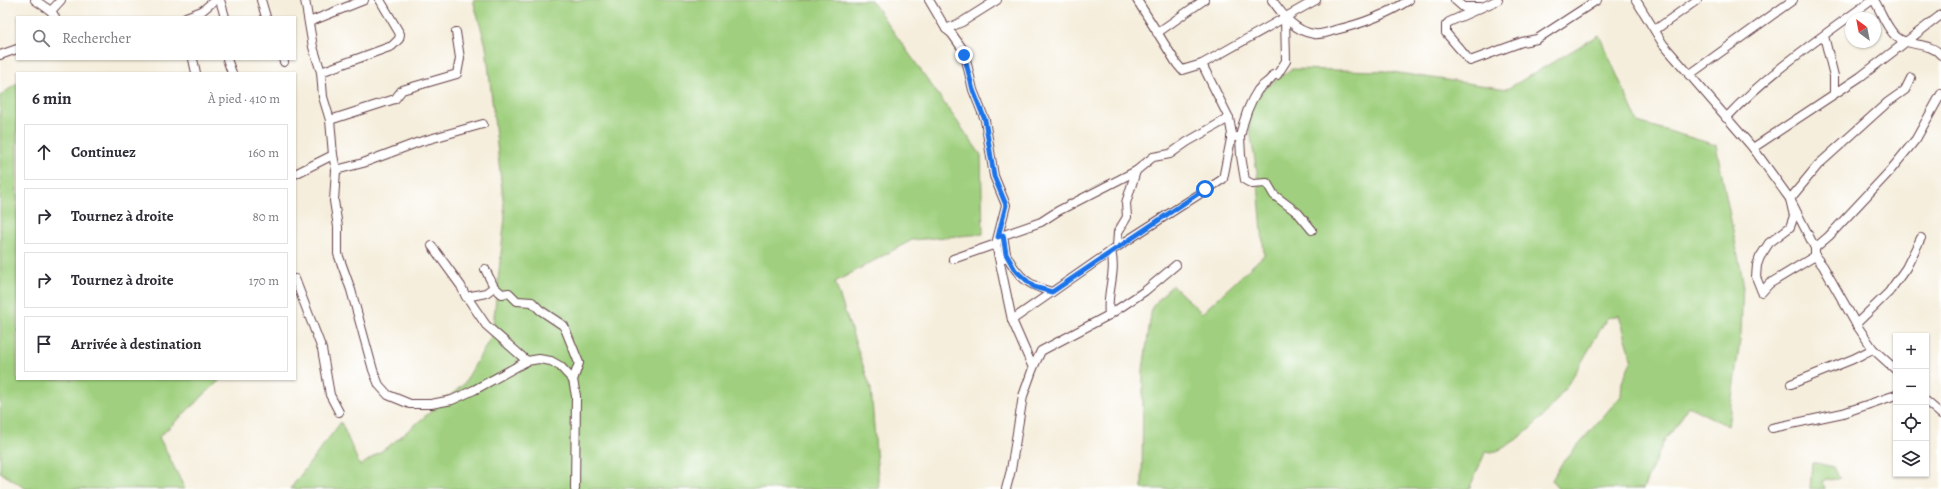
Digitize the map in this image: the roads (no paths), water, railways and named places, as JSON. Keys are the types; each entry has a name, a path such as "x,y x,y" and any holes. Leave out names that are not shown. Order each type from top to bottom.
{"street":[{"path":"35,0 53,14 61,0"},
{"path":"190,16 202,11 215,0"},
{"path":"220,0 225,16"},
{"path":"261,0 266,16"},
{"path":"305,0 313,47 321,72 323,97 330,120 336,170 334,201 338,227 338,254 351,290 372,370 379,385 388,395 410,404 431,404 452,400 527,362 539,358 551,361 560,366 573,380"},
{"path":"309,22 364,0"},
{"path":"321,72 392,46 399,39 400,34 380,0"},
{"path":"929,0 946,29 952,34 964,51 973,90 985,120 994,176 1006,205 999,239 1001,268 1012,320 1033,368"},
{"path":"946,29 962,22 997,0"},
{"path":"1137,0 1182,70 1202,64 1316,0"},
{"path":"1157,33 1204,0"},
{"path":"1272,0 1285,18 1298,28 1316,34 1365,23 1405,1"},
{"path":"1455,0 1463,7 1479,7"},
{"path":"1497,0 1449,22 1445,29 1446,33 1470,61 1522,42 1537,39 1597,0"},
{"path":"1636,0 1655,30 1689,75 1753,148 1790,199 1815,252 1856,324 1873,349 1895,369"},
{"path":"1655,30 1697,0"},
{"path":"1689,75 1793,0"},
{"path":"1726,118 1747,96 1792,58 1873,0 1891,31 1899,39 1933,48 1941,55"},
{"path":"1753,148 1834,92 1860,77 1941,14"},
{"path":"1285,18 1286,61 1277,75 1273,75 1271,80 1266,82 1258,91 1242,125 1240,137 1240,156 1245,180 1252,184 1267,183 1274,195 1298,213 1312,230"},
{"path":"330,120 395,99 402,90 458,74 460,58 456,32"},
{"path":"1824,36 1834,76 1834,92"},
{"path":"0,55 16,49"},
{"path":"193,60 196,72"},
{"path":"227,60 232,72"},
{"path":"1012,320 1114,249 1223,179 1231,137 1229,118 1202,64"},
{"path":"1790,199 1818,165 1888,102 1905,90 1911,78"},
{"path":"1790,199 1794,216 1790,227 1769,243 1759,261 1756,277 1762,292 1769,284 1815,252 1889,172 1916,139 1941,94"},
{"path":"953,259 1041,222 1058,211 1136,171 1153,157 1170,154 1187,142 1229,118"},
{"path":"336,170 364,163 419,142 484,124"},
{"path":"1231,137 1240,137"},
{"path":"296,174 333,155"},
{"path":"1110,314 1108,305 1114,264 1114,249 1118,232 1127,217 1126,203 1136,171"},
{"path":"1856,324 1892,287 1906,268 1921,238"},
{"path":"999,239 1015,270 1034,287 1052,292"},
{"path":"432,246 461,286 486,325 527,362"},
{"path":"1001,268 1006,254"},
{"path":"1006,489 1011,470 1024,396 1033,368 1041,352 1110,314 1145,291 1176,266"},
{"path":"485,269 494,287 502,294 509,293 517,300 532,302 540,310 564,326 579,363 573,380 577,415 575,489"},
{"path":"296,282 322,349 330,395 339,412"},
{"path":"467,297 486,293 494,287"},
{"path":"1790,384 1853,360 1873,349"},
{"path":"1772,428 1843,413 1893,396"},
{"path":"1929,404 1941,414"}]}
